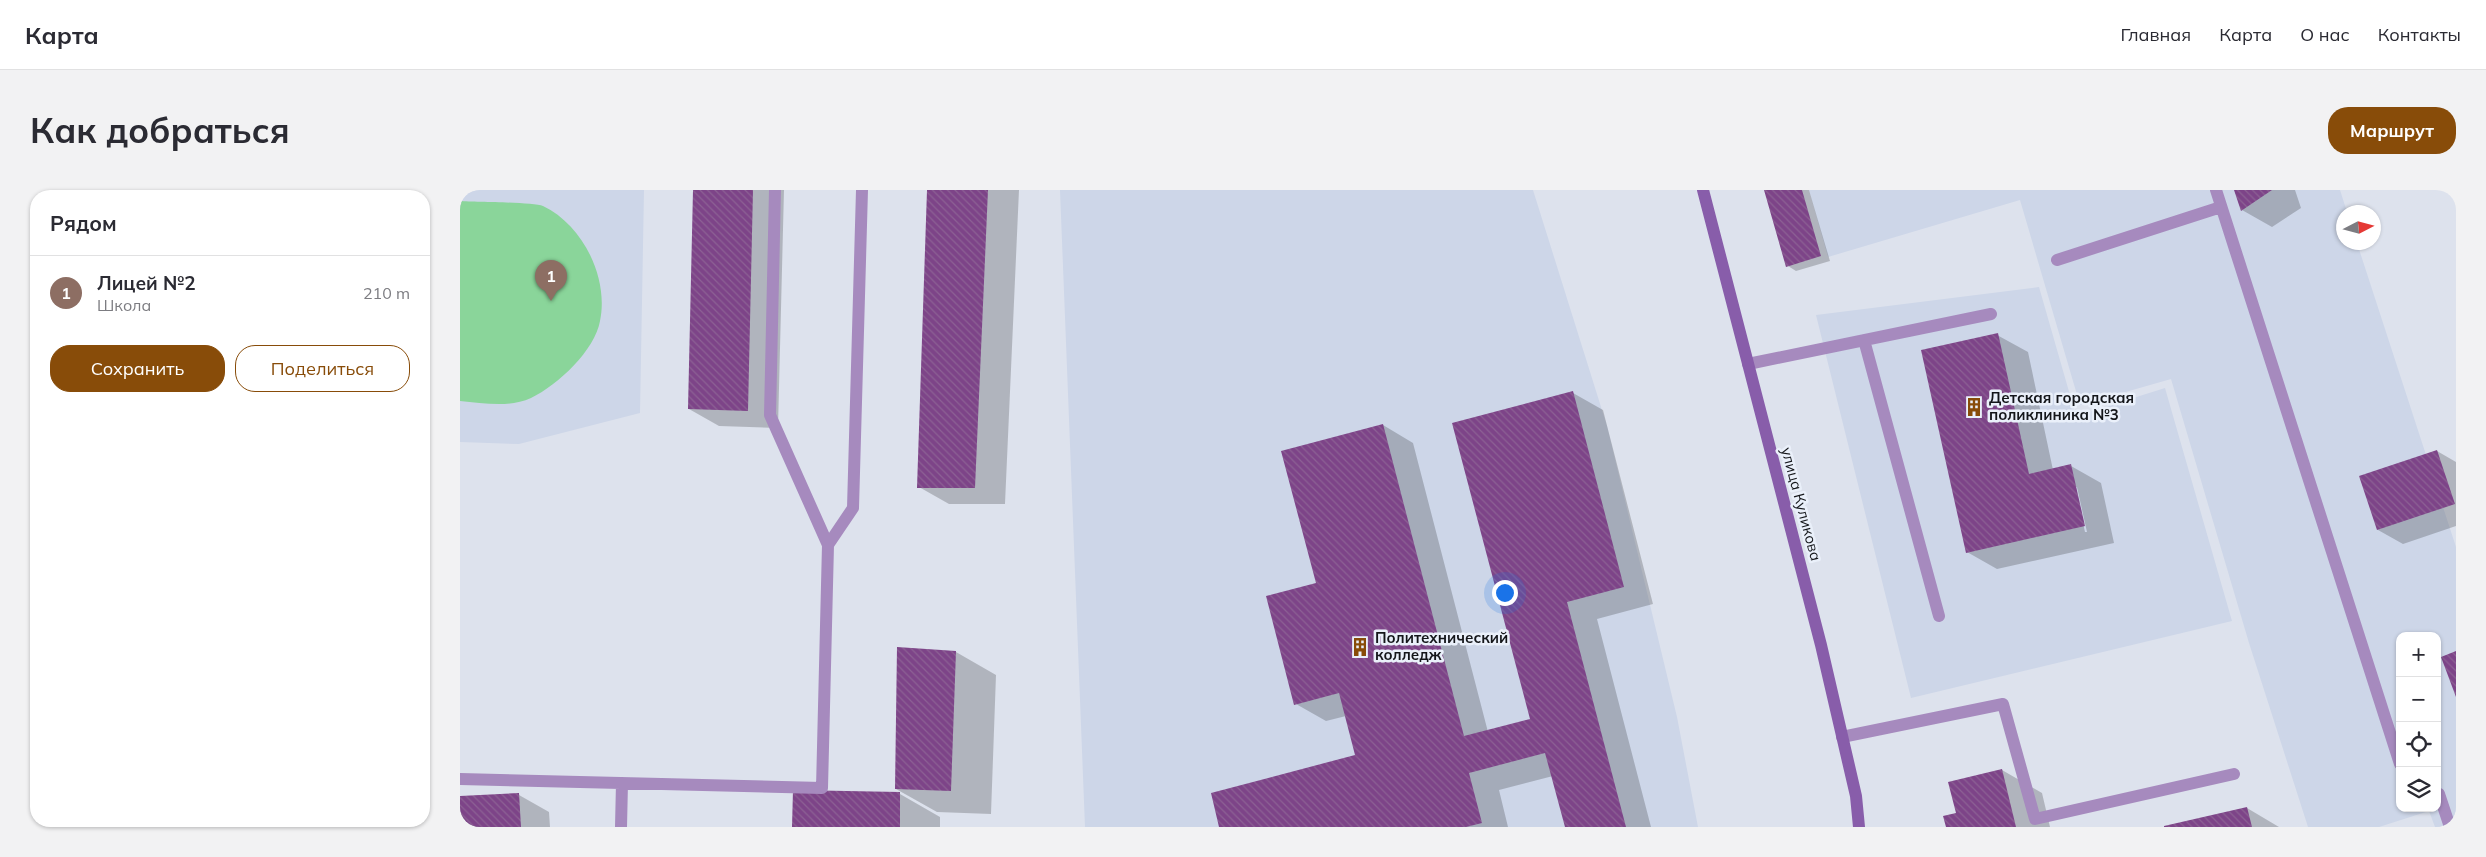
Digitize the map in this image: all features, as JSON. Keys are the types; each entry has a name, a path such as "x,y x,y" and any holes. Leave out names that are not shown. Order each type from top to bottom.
{"main road":[{"name":"улица Куликова","path":"1703,190 1821,645 1856,796 1859,827"}],"lane":[{"path":"460,779 822,788 828,545 770,415 775,190"},
{"path":"828,545 852,508 862,190"},
{"path":"2216,190 2396,752"},
{"path":"2057,260 2221,207"},
{"path":"1748,364 1991,314"},
{"path":"1864,340 1939,616"},
{"path":"1842,737 2002,704 2035,819 2234,774"},
{"path":"621,827 622,783"},
{"path":"2441,800 2450,827"}],"shaded area":[{"path":"460,190 644,190 640,413 519,444 460,442"},
{"path":"1060,190 1533,190 1607,426 1677,717 1698,827 1085,827"},
{"path":"1809,190 2340,190 2345,205 2336,205 2336,250 2359,250 2456,547 2456,827 2435,827 2429,812 2441,812 2441,632 2396,632 2396,812 2426,812 2379,827 2308,827 2249,643 2171,379 2080,405 2020,200 1828,257"},
{"path":"2039,287 2076,416 2165,388 2232,621 1911,698 1816,315"}],"green space":[{"path":"460,201 543,206 570,226 581,239 590,254 596,271 601,288 602,304 597,332 591,343 574,366 563,376 542,392 523,401 496,404 460,401"}],"building":[{"path":"693,190 753,190 748,411 688,409"},
{"path":"927,190 988,190 975,488 917,488"},
{"path":"1764,190 1802,190 1821,256 1786,267"},
{"path":"2234,190 2272,190 2241,211"},
{"name":"Детская городская поликлиника №3","path":"1998,333 2029,474 2071,464 2085,526 1966,553 1921,350"},
{"name":"Политехнический колледж","path":"1573,391 1624,587 1567,602 1626,827 1565,827 1545,753 1469,773 1482,823 1466,827 1219,827 1211,793 1355,755 1339,693 1294,705 1266,596 1316,583 1281,451 1383,424 1464,736 1530,719 1452,423"},
{"path":"2437,450 2455,504 2377,530 2359,476"},
{"path":"897,647 956,651 951,791 895,789"},
{"path":"2456,651 2456,697 2441,657"},
{"path":"2002,769 2016,827 1946,827 1943,816 1956,813 1948,782"},
{"path":"793,790 900,792 900,827 792,827"},
{"path":"519,793 521,827 460,827 460,796"},
{"path":"2247,807 2252,827 2164,827 2164,826"}],"place":[{"name":"Лицей №2","path":"551,301"},
{"name":"Детская городская поликлиника №3","path":"1974,407"},
{"name":"Политехнический колледж","path":"1360,647"}]}
